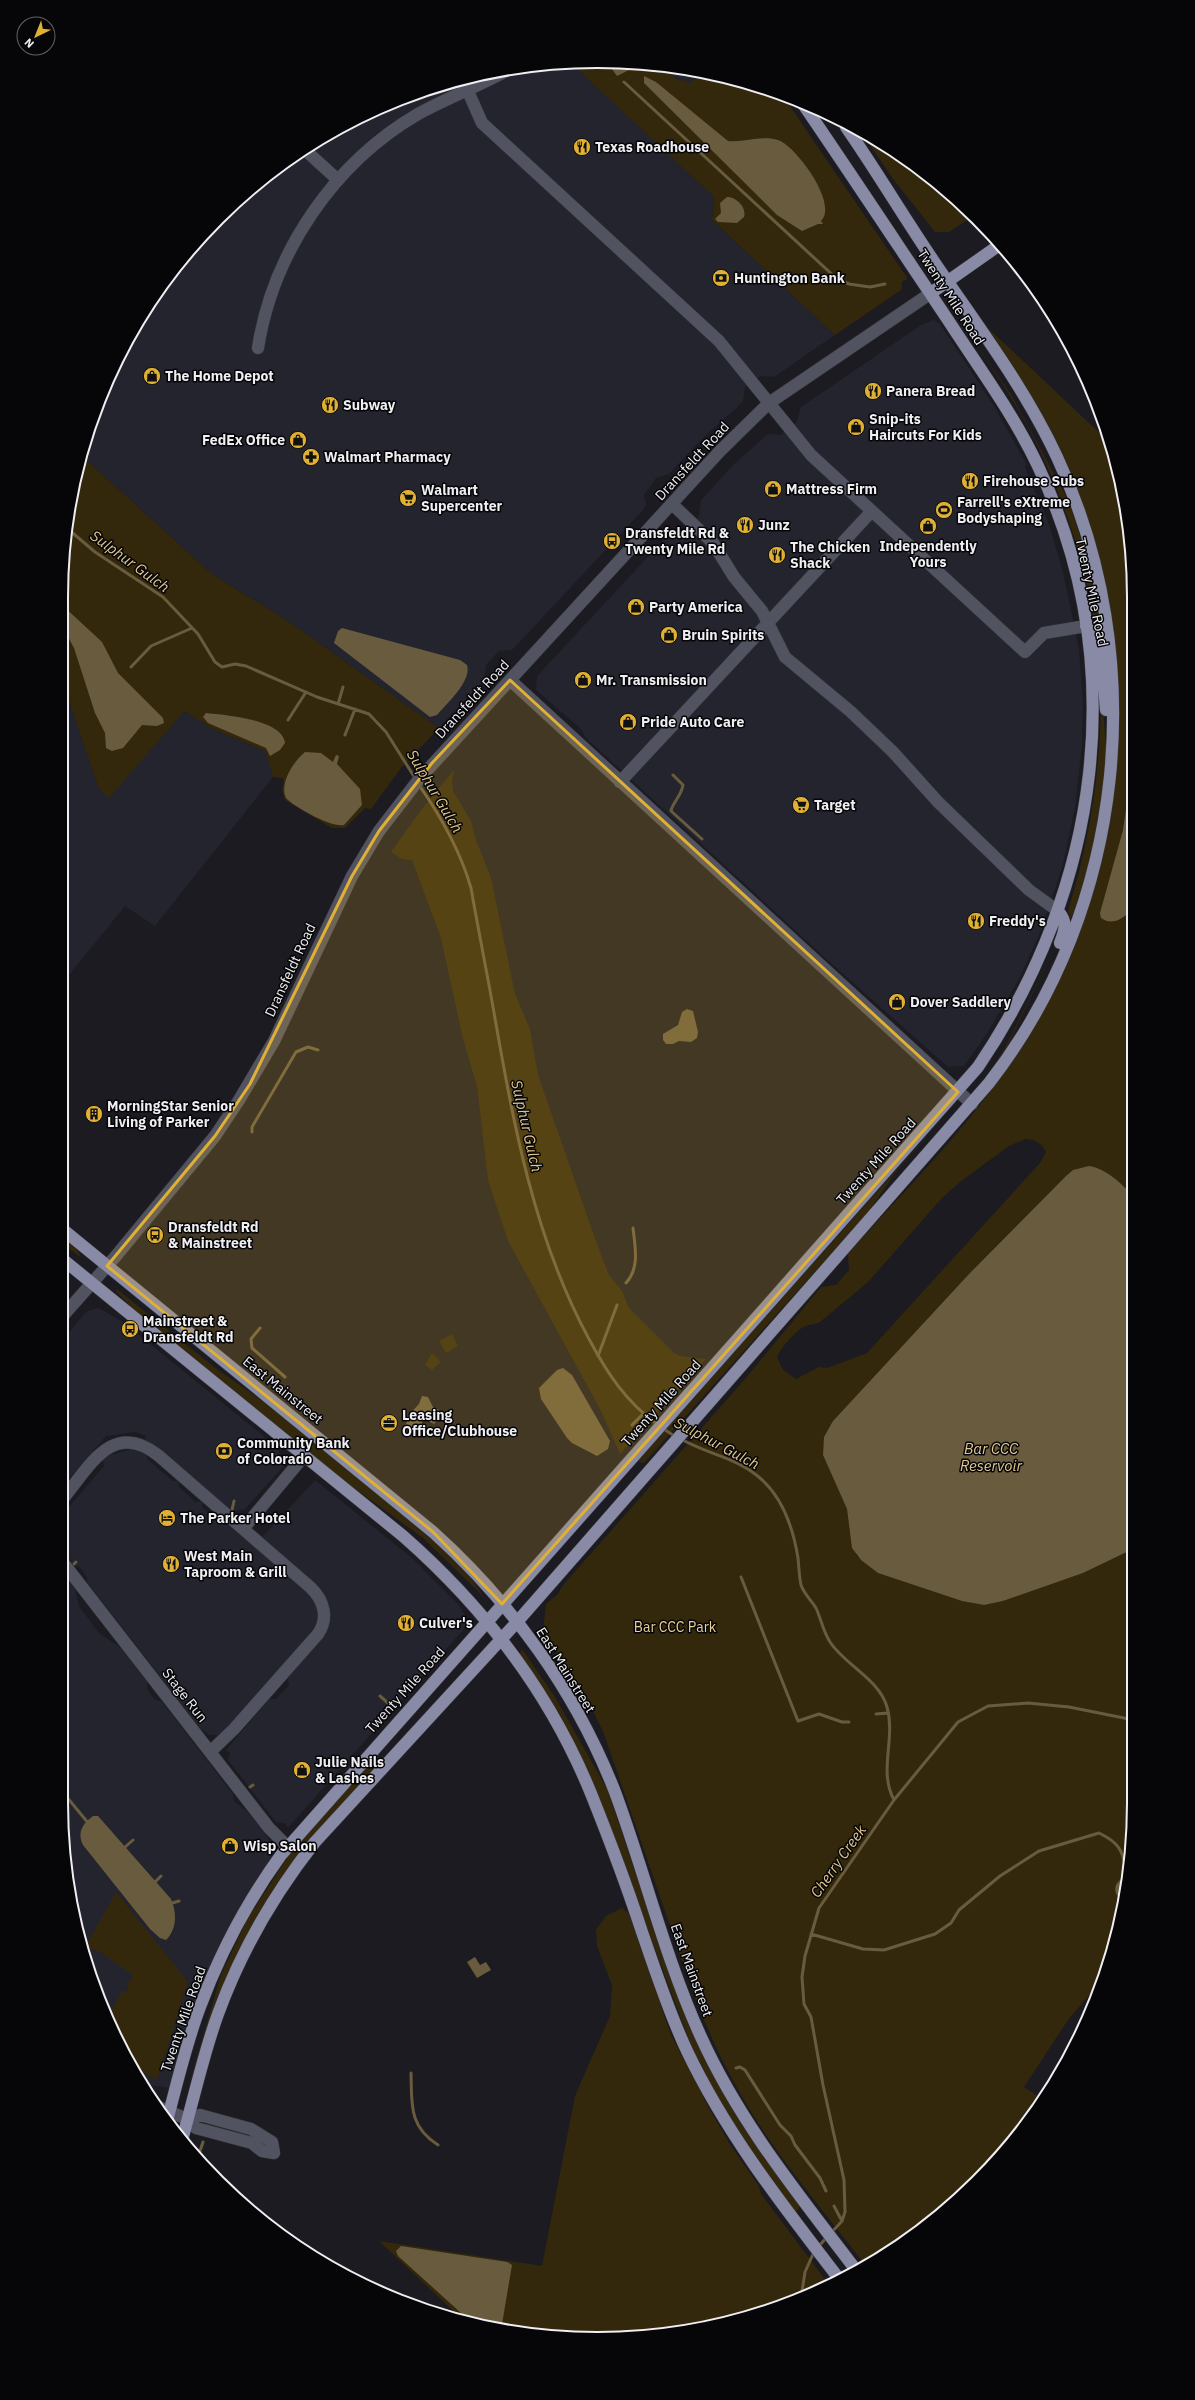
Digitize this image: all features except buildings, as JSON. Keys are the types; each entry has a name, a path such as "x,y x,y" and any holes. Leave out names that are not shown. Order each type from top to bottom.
{"main road":[{"name":"Twenty Mile Road","path":"169,2114 194,2025 217,1966 257,1890 288,1847 487,1620 958,1092 978,1067 1013,1010 1041,955 1058,911 1078,845 1089,780 1092,718 1091,670 1086,626 1068,545 1038,467 1006,406 808,112"},
{"name":"Twenty Mile Road","path":"184,2133 213,2029 228,1988 260,1923 281,1888 316,1842 517,1622 734,1373 972,1104 1000,1069 1030,1023 1065,953 1090,883 1107,809 1114,731 1113,679 1107,617 1092,551 1074,496 1034,410 850,132"},
{"name":"Dransfeldt Road","path":"931,293 996,248"},
{"path":"1086,626 1095,628 1100,636 1106,713 1114,731"},
{"path":"1030,1023 1028,1009 1050,967 1066,928 1063,916 1058,911"},
{"name":"East Mainstreet","path":"68,1234 433,1532 473,1571 517,1622 562,1686 604,1766 621,1809 683,1992 706,2048 752,2131 853,2266"},
{"path":"68,1264 416,1547 487,1620 502,1638 546,1704 583,1775 638,1919 669,2010 694,2066 741,2149 836,2275"}],"street":[{"path":"258,348 269,303 289,253 308,219 338,180 387,134 465,85 482,123 715,337 811,455 1025,652 1044,633 1086,626"},
{"path":"309,153 338,180"},
{"name":"Dransfeldt Road","path":"68,1310 91,1282 107,1266 215,1136 250,1084 274,1041 350,880 380,832 411,788 720,451 770,403 931,293"},
{"path":"672,504 710,539 734,577 757,605 768,623 781,652 789,662 850,712 892,752 938,802 1029,890 1058,911"},
{"path":"620,782 872,511"},
{"path":"510,680 972,1104"},
{"path":"68,1493 106,1449 119,1442 133,1441 151,1450 315,1592 323,1606 324,1620 316,1637 234,1729 210,1752"},
{"path":"242,1529 304,1456"},
{"name":"Stage Run","path":"68,1569 271,1832 288,1847"},
{"path":"172,2117 187,2119 200,2115 251,2129 272,2142 274,2153 262,2151 252,2143 196,2128 187,2119"}],"highlighted area":[{"path":"510,680 958,1092 502,1604 433,1532 107,1266 215,1136 250,1084 352,876 379,831 432,763"}],"shaded area":[{"path":"563,69 578,69 714,197 712,220 835,335 774,377 761,376 745,387 743,402 705,436 669,474 656,478 644,495 646,503 644,509 512,650 499,651 486,665 484,680 439,728 285,619 213,575 86,460 108,395 123,363 157,303 199,248 223,223 248,199 303,157 363,123 395,108 460,86 494,78"},
{"path":"671,74 697,77 690,83 674,78"},
{"path":"934,320 940,324 994,406 1026,463 1025,468 1049,524 1063,572 1079,649 1083,704 1082,745 1075,808 1063,864 1043,926 1018,981 986,1035 964,1066 948,1067 824,957 585,737 582,730 536,690 537,676 672,531 685,530 699,516 701,500 735,463 768,434 781,435 796,423 801,407 921,325"},
{"path":"68,698 99,789 184,711 215,730 265,751 273,777 155,926 125,906 68,976"},
{"path":"99,1308 123,1322 277,1447 281,1458 286,1460 283,1467 245,1509 237,1511 227,1508 145,1439 146,1436 135,1432 106,1436 68,1480 68,1333 84,1314 90,1310"},
{"path":"135,1448 147,1454 147,1459 173,1481 178,1481 179,1487 196,1502 202,1501 202,1507 220,1522 225,1521 310,1595 316,1604 319,1615 312,1634 234,1721 218,1735 210,1735 201,1729 87,1582 87,1577 80,1567 75,1566 68,1557 68,1508 104,1466 103,1460 107,1456"},
{"path":"315,1480 412,1558 458,1604 468,1620 463,1630 288,1828 285,1823 276,1822 228,1760 230,1753 226,1750 269,1699 276,1699 289,1685 287,1678 326,1632 328,1605 322,1591 262,1536"},
{"path":"68,1580 75,1589 79,1606 99,1633 121,1648 147,1682 147,1689 154,1699 162,1702 233,1794 234,1801 248,1812 272,1843 273,1850 271,1859 170,2088 150,2085 123,2037 108,2005 96,1973 78,1906 69,1837"}],"green space":[{"path":"577,69 632,69 667,73 671,74 674,78 690,83 697,77 701,78 735,86 788,104 906,276 907,280 902,281 901,290 835,335 712,220 714,197"},
{"path":"868,143 892,157 920,177 947,199 968,219 949,232 935,232 894,180"},
{"path":"953,311 1012,396 1068,500 1087,557 1102,628 1094,620 1083,568 1068,517 1037,444 999,378"},
{"name":"Bar CCC Park","path":"988,328 1101,434 1117,494 1122,528 1126,563 1127,598 1127,1191 1113,1178 1095,1167 1066,1176 969,1274 833,1421 823,1446 823,1455 847,1509 850,1532 856,1555 878,1573 962,1601 984,1605 1003,1601 1083,1573 1127,1552 1126,1837 1117,1906 1099,1973 1092,1992 1068,2020 1024,2087 1038,2097 996,2152 947,2201 892,2243 862,2261 782,2158 749,2108 729,2073 695,1998 603,1731 586,1697 543,1631 546,1604 557,1595 564,1584 745,1379 821,1287 836,1285 849,1270 848,1254 936,1158 998,1082 1016,1055 1054,989 1083,919 1104,847 1115,773 1118,698 1112,623 1097,549 1073,477 1045,419","holes":["1025,1139 1035,1141 1040,1144 1046,1152 1040,1163 867,1353 827,1368 819,1367 796,1379 783,1370 777,1357 795,1333 804,1327 820,1322 868,1282 942,1198 960,1182 1009,1146"]},
{"path":"86,460 213,575 285,619 439,728 401,768 371,809 365,808 345,828 332,828 285,800 282,790 284,780 282,778 273,777 265,751 215,730 184,711 109,798 99,789 68,698 69,563 78,494"},
{"path":"1101,685 1107,758 1100,813 1087,872 1071,919 1068,911 1083,855 1094,800 1100,743"},
{"path":"454,770 452,781 453,791 471,821 476,840 491,878 515,994 530,1029 538,1075 609,1275 622,1291 629,1308 674,1353 681,1356 706,1359 620,1454 600,1409 508,1241 488,1180 477,1086 463,1039 441,938 412,860 402,859 391,852 421,810"},
{"path":"1061,934 1006,1049 984,1080 1004,1050"},
{"path":"950,1110 895,1173 869,1211 644,1463 639,1462 639,1459"},
{"path":"68,1242 75,1247 82,1258 68,1248"},
{"path":"117,1289 214,1367 274,1409 431,1538 470,1576 484,1597 423,1538 349,1484 130,1306 116,1291"},
{"path":"452,1334 458,1346 446,1353 439,1341"},
{"path":"432,1353 441,1362 432,1370 425,1365"},
{"path":"522,1649 555,1697 607,1789 673,1983 700,2049 741,2124 800,2207 796,2212 763,2169 717,2097 692,2048 594,1784 561,1716 520,1653"},
{"path":"375,1756 380,1757 382,1761 295,1858 254,1921 219,1994 188,2088 221,1975 247,1920 285,1861 310,1828"},
{"path":"116,1892 188,1982 157,2080 142,2072 111,2011 122,1991 128,1991 127,1983 133,1979 130,1973 97,1950 89,1949 87,1944"},
{"path":"622,1908 629,1914 671,2035 710,2110 731,2146 759,2186 761,2194 826,2280 800,2292 768,2304 701,2322 632,2331 563,2331 494,2322 455,2312 379,2241 542,2266 575,2096 610,2016 612,1985 597,1946 596,1930 606,1916"}],"water":[{"path":"611,68 631,69 617,76"},
{"path":"644,76 656,82 728,141 765,138 778,140 785,144 804,163 820,189 824,202 825,213 821,221 823,224 818,224 802,231 777,215 644,83"},
{"path":"727,197 730,197 740,203 744,210 744,217 737,223 718,222 715,219 721,213 720,203"},
{"path":"68,610 102,642 118,673 163,718 164,723 157,726 142,725 123,748 112,751 106,748 105,733 95,713 74,648 68,637"},
{"path":"342,628 460,660 467,665 468,671 466,678 458,692 437,715 430,717 334,643 338,631"},
{"path":"206,713 238,717 264,723 274,728 282,735 285,743 280,750 270,756 266,748 208,723 203,717"},
{"path":"305,752 321,753 333,762 336,755 339,756 337,764 360,789 362,805 344,825 338,825 322,820 290,802 286,798 284,786 286,779 296,761"},
{"path":"1127,803 1127,914 1120,919 1109,921 1101,918 1100,913 1123,830"},
{"path":"687,1009 693,1011 698,1032 697,1038 691,1042 679,1041 673,1044 666,1044 663,1040 663,1034 678,1025 682,1012"},
{"name":"Bar CCC Reservoir","path":"1089,1166 1095,1167 1107,1173 1127,1190 1127,1552 1083,1573 1003,1601 984,1605 962,1601 878,1573 861,1560 852,1548 847,1509 823,1455 824,1437 833,1421 969,1274 1073,1170"},
{"path":"563,1368 572,1375 610,1441 608,1449 597,1456 572,1443 567,1438 541,1399 539,1388 557,1370"},
{"path":"422,1396 428,1397 433,1407 439,1410 440,1416 434,1424 427,1420 422,1421 422,1429 416,1436 404,1427 407,1422 405,1419 419,1404"},
{"path":"93,1816 98,1816 171,1899 175,1921 170,1936 166,1940 160,1938 150,1929 83,1845 80,1837 83,1826"},
{"path":"1121,1880 1118,1897 1115,1890"},
{"path":"475,1957 480,1965 486,1962 491,1970 477,1978 467,1962"},
{"path":"401,2246 507,2262 512,2265 502,2323 463,2315 398,2256 396,2251"}],"waterway":[{"path":"624,82 837,279 849,284 870,287 885,284"},
{"name":"Sulphur Gulch","path":"72,533 95,552 163,597 198,634 215,662 222,667 235,664 246,666 317,697 369,714 386,732 415,778"},
{"path":"131,667 151,646 192,628"},
{"path":"338,704 343,687"},
{"path":"288,720 306,692"},
{"path":"345,735 355,709"},
{"path":"673,775 683,785 671,811 702,839"},
{"name":"Sulphur Gulch","path":"419,785 450,835 467,874 471,888 517,1135 539,1219 553,1260 570,1300 603,1364 618,1386 636,1407 658,1425"},
{"path":"252,1132 252,1127 296,1052 308,1047 318,1050"},
{"path":"626,1283 633,1271 636,1257 633,1228"},
{"path":"598,1356 617,1305"},
{"path":"260,1328 251,1339 252,1348 285,1377"},
{"path":"632,1425 643,1414"},
{"name":"Sulphur Gulch","path":"662,1428 676,1437"},
{"name":"Sulphur Gulch","path":"681,1439 738,1463 746,1468 764,1482 779,1501 785,1512 796,1546 802,1588 816,1608 830,1642 844,1658 877,1688 887,1707 890,1731 887,1777 889,1789 894,1800"},
{"path":"232,1510 234,1501"},
{"path":"741,1577 798,1721 819,1714 842,1722 849,1722"},
{"path":"380,1696 388,1703"},
{"name":"Cherry Creek","path":"831,2233 842,2221 845,2212 844,2180 823,2085 811,2017 804,2004 802,1977 805,1956 819,1908 894,1800 958,1722 988,1706 1028,1703 1069,1707 1127,1719"},
{"path":"876,1714 888,1713"},
{"path":"68,1798 89,1824"},
{"path":"811,1934 863,1949 884,1950 935,1934 951,1923 959,1910 1000,1876 1039,1851 1099,1833 1116,1844 1121,1851 1124,1859"},
{"path":"124,1848 133,1840"},
{"path":"154,1883 161,1876"},
{"path":"169,1904 179,1901"},
{"path":"736,2068 740,2067 745,2070 780,2125 791,2136 795,2145 820,2178 826,2191"},
{"path":"411,2073 412,2104 417,2122 421,2130 428,2138 438,2145"},
{"path":"199,2153 203,2142"},
{"path":"834,2206 842,2221"},
{"name":"Cherry Creek","path":"819,2246 827,2237"},
{"name":"Cherry Creek","path":"802,2291 805,2272 814,2252"}],"place":[{"name":"Texas Roadhouse","path":"582,147"},
{"name":"Huntington Bank","path":"721,278"},
{"name":"The Home Depot","path":"152,376"},
{"name":"Panera Bread","path":"873,391"},
{"name":"Subway","path":"330,405"},
{"name":"Snip-its Haircuts For Kids","path":"856,427"},
{"name":"FedEx Office","path":"298,440"},
{"name":"Walmart Pharmacy","path":"311,457"},
{"name":"Firehouse Subs","path":"970,481"},
{"name":"Mattress Firm","path":"773,489"},
{"name":"Walmart Supercenter","path":"408,498"},
{"name":"Farrell's eXtreme Bodyshaping","path":"944,510"},
{"name":"Junz","path":"745,525"},
{"name":"Independently Yours","path":"928,526"},
{"name":"Dransfeldt Rd & Twenty Mile Rd","path":"612,541"},
{"name":"The Chicken Shack","path":"777,555"},
{"name":"Party America","path":"636,607"},
{"name":"Bruin Spirits","path":"669,635"},
{"name":"Mr. Transmission","path":"583,680"},
{"name":"Pride Auto Care","path":"628,722"},
{"name":"Target","path":"801,805"},
{"name":"Freddy's","path":"976,921"},
{"name":"Dover Saddlery","path":"897,1002"},
{"name":"MorningStar Senior Living of Parker","path":"94,1114"},
{"name":"Dransfeldt Rd & Mainstreet","path":"155,1235"},
{"name":"Mainstreet & Dransfeldt Rd","path":"130,1329"},
{"name":"Leasing Office/Clubhouse","path":"389,1423"},
{"name":"Community Bank of Colorado","path":"224,1451"},
{"name":"The Parker Hotel","path":"167,1518"},
{"name":"West Main Taproom & Grill","path":"171,1564"},
{"name":"Culver's","path":"406,1623"},
{"name":"Julie Nails & Lashes","path":"302,1770"},
{"name":"Wisp Salon","path":"230,1846"}]}
